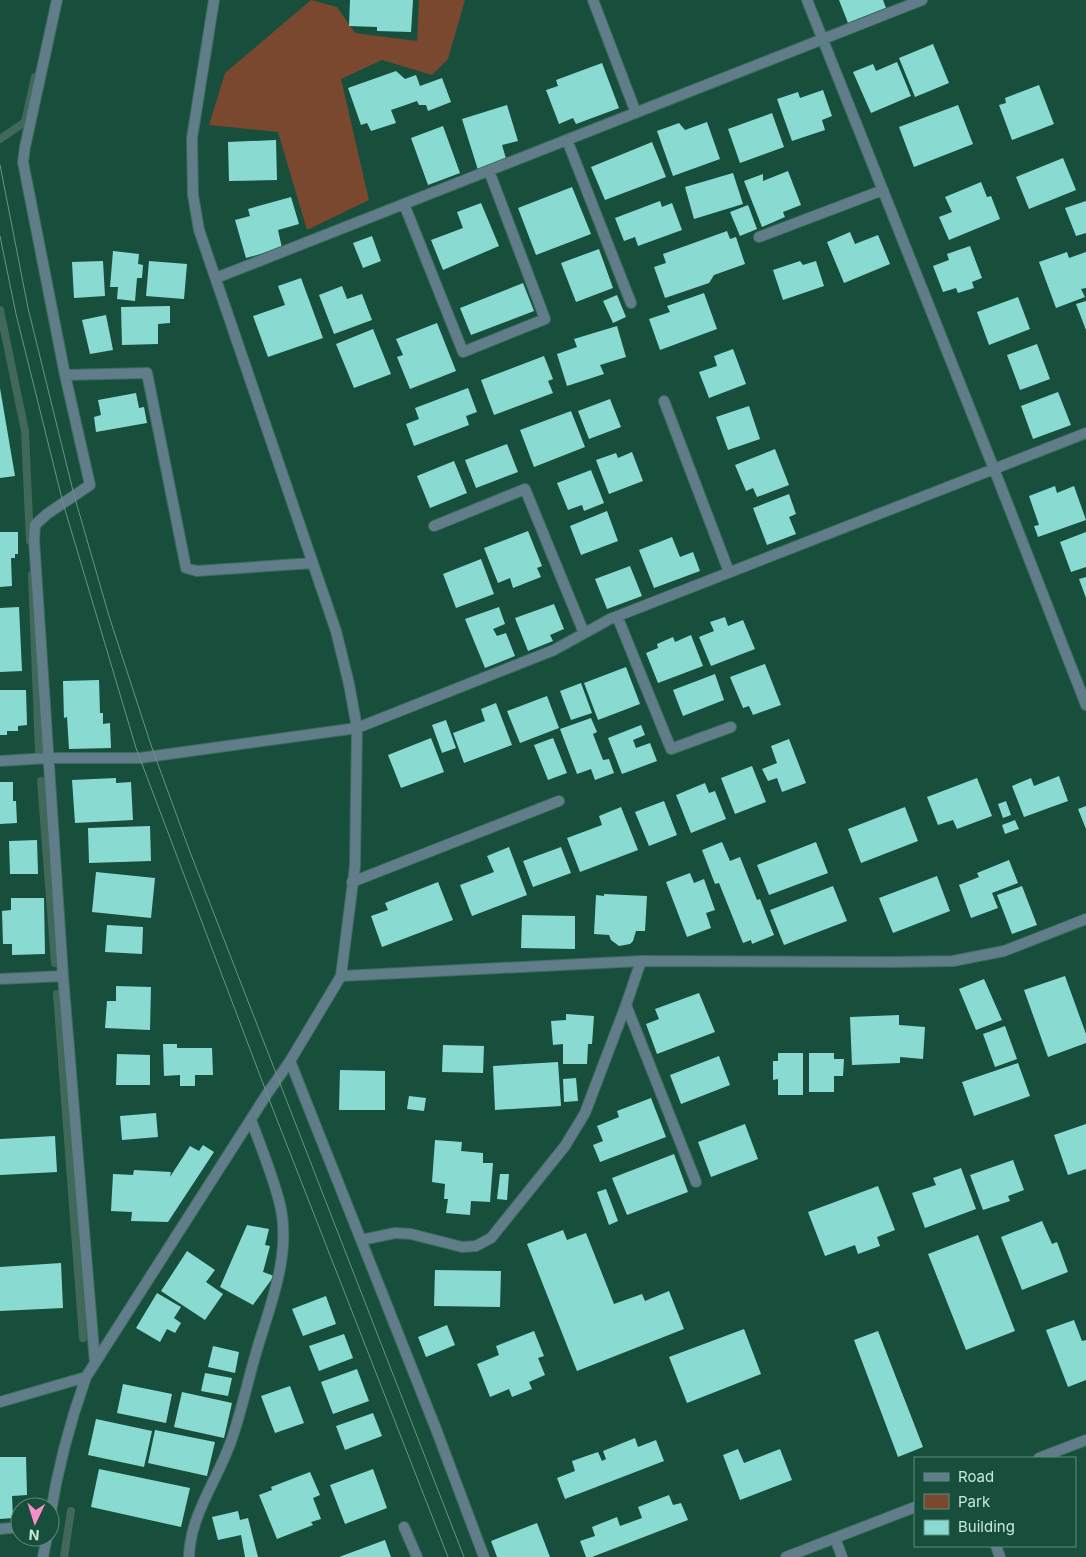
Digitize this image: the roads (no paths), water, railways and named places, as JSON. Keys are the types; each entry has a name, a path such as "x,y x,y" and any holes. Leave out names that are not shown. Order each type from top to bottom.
{"street":[{"path":"57,0 23,162 65,375 90,485 34,525 34,540 63,976 96,1363"},
{"path":"53,1497 71,1418 86,1377 290,1061 341,976 355,866 358,728 349,684 338,640 313,563 200,230 192,195 192,138 214,0"},
{"path":"593,0 636,113"},
{"path":"807,0 1086,705"},
{"path":"216,278 922,0"},
{"path":"567,140 631,303"},
{"path":"404,204 463,352 545,319 488,171"},
{"path":"759,237 883,190"},
{"path":"65,375 147,374 186,568 197,571 313,563"},
{"path":"664,401 729,572"},
{"path":"0,761 48,758 140,758 358,728 554,650 617,616 1086,433"},
{"path":"434,526 525,489 584,633"},
{"path":"617,616 671,748 731,726"},
{"path":"352,882 560,801"},
{"path":"341,976 641,960 953,961 1004,951 1086,919"},
{"path":"361,1240 395,1233 411,1234 462,1247 476,1246 491,1238 565,1146 585,1113 641,960"},
{"path":"0,979 63,976"},
{"path":"626,1005 696,1182"},
{"path":"290,1061 436,1430 484,1557"},
{"path":"188,1557 197,1515 230,1444 280,1273 283,1240 281,1209 251,1120"},
{"path":"0,1402 86,1377"},
{"path":"1041,1457 1086,1440"},
{"path":"786,1557 914,1507"},
{"path":"404,1527 417,1557"},
{"path":"835,1538 842,1557"}],"waterway":[{"path":"0,139 25,122 35,77"},
{"path":"0,310 25,431 30,541"},
{"path":"32,575 39,751"},
{"path":"41,781 55,963"},
{"path":"57,994 83,1338"},
{"path":"64,1557 71,1511"}],"tram line":[{"path":"0,165 28,308 74,495 109,616 151,745 190,852 464,1557"},
{"path":"0,236 16,314 63,503 136,748 267,1094 448,1557"}]}
